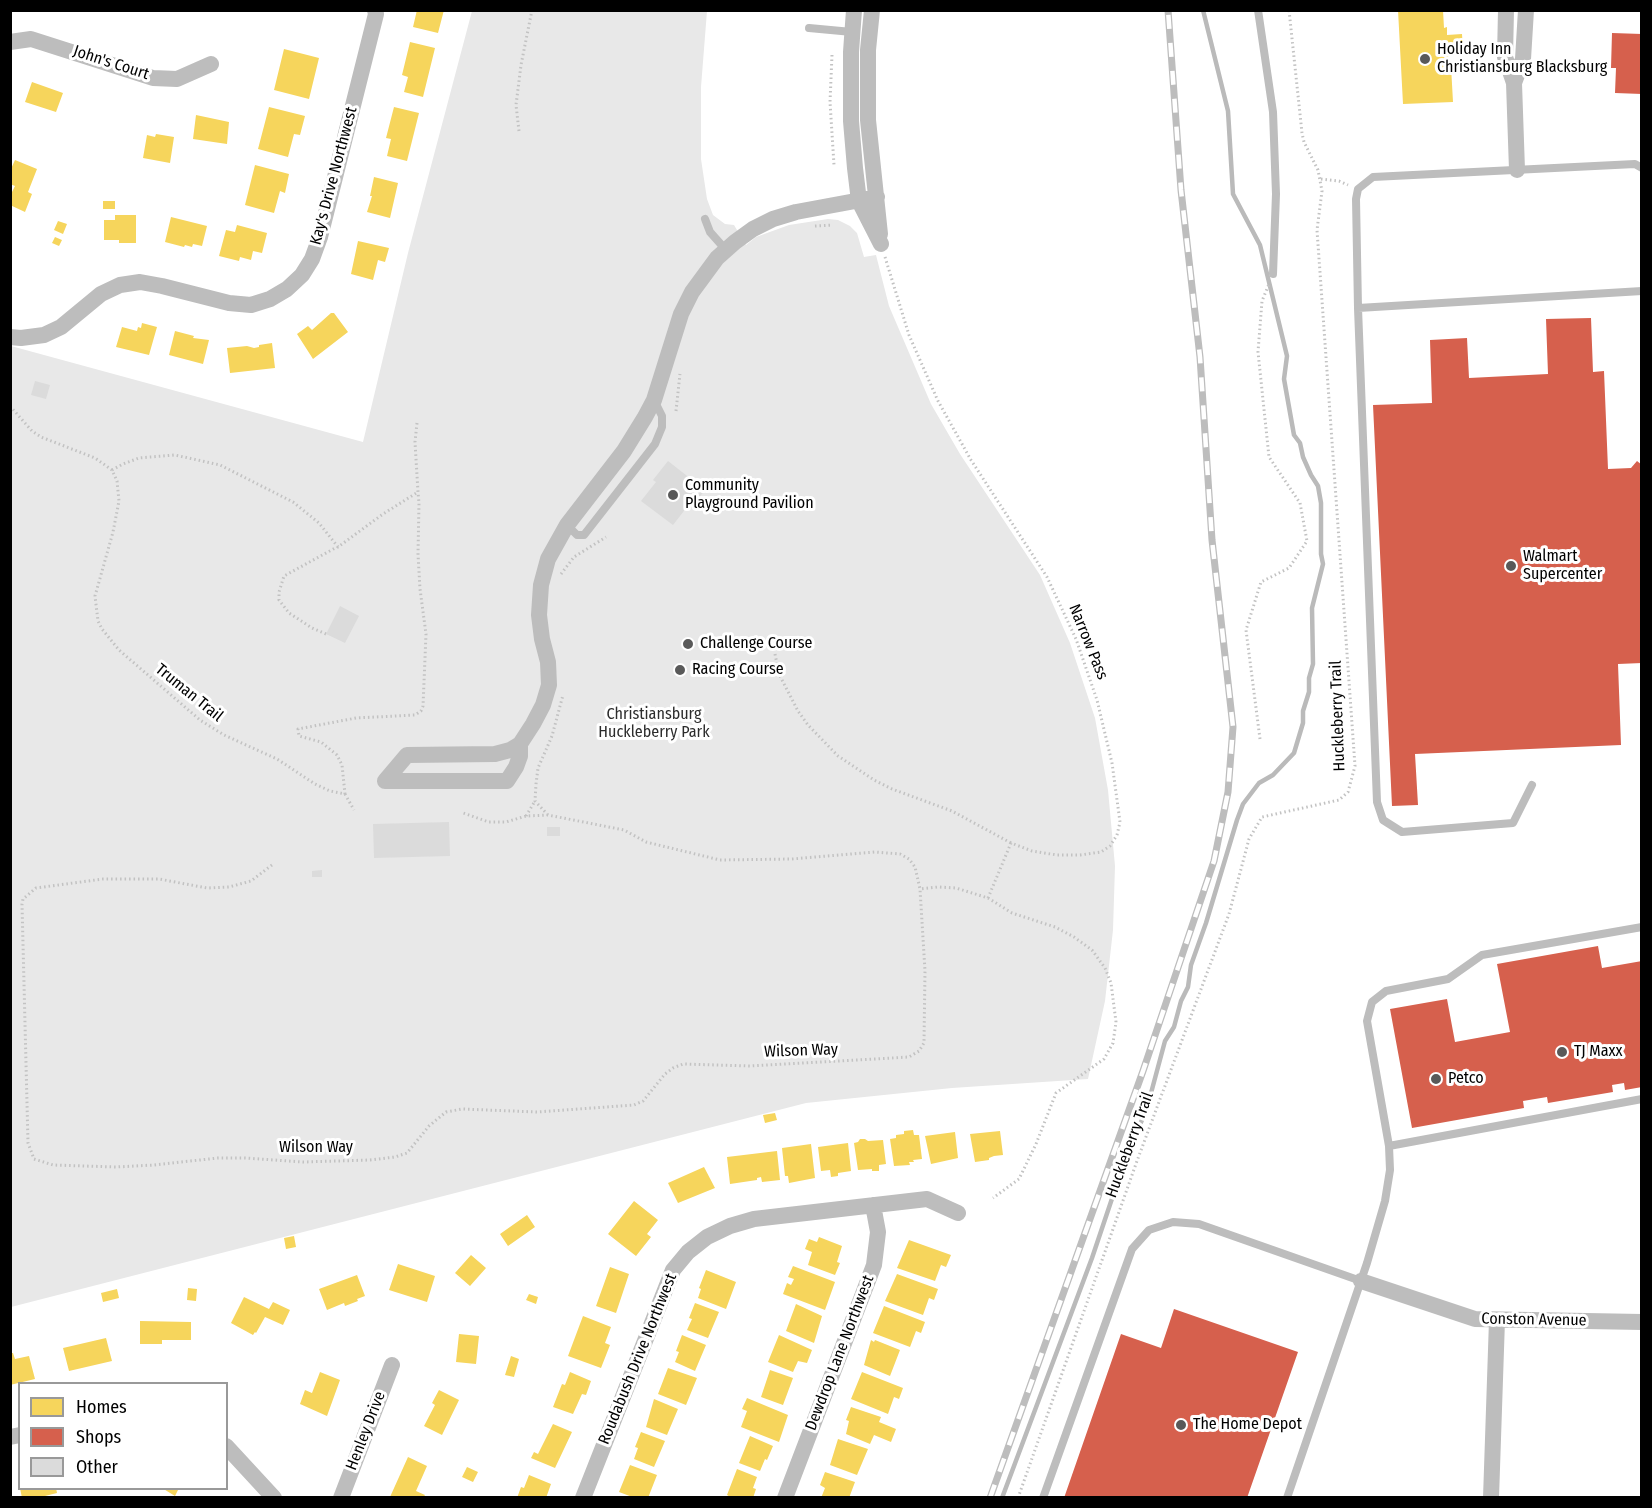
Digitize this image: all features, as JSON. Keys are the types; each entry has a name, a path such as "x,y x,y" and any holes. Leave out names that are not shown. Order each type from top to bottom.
{"street":[{"name":"Kay's Drive Northwest","path":"10,337 44,335 61,327 100,294 120,285 140,282 229,303 251,304 270,299 287,289 302,275 312,259 320,237 376,14 375,10"},
{"path":"854,10 851,121 859,201 881,244 868,120 868,50 872,10"},
{"path":"1506,10 1505,57 1514,83 1517,170"},
{"path":"1514,83 1523,59 1527,10"},
{"name":"John's Court","path":"10,42 31,39 153,78 177,80 211,64"},
{"path":"520,744 520,756 507,781 385,781 407,755 495,754 510,750 520,744 534,724 549,685 548,662 539,615 541,585 548,559 567,525 624,451 654,400 681,314 704,274 726,250 753,229 773,219 796,212 877,197"},
{"name":"Roudabush Drive Northwest","path":"583,1497 673,1270 688,1252 707,1237 730,1226 754,1219 927,1199 958,1213"},
{"name":"Dewdrop Lane Northwest","path":"785,1497 874,1265 878,1248 878,1232 873,1205"},
{"name":"Conston Avenue","path":"1361,1281 1475,1319 1641,1322"},
{"path":"1491,1497 1497,1320"},
{"name":"Henley Drive","path":"341,1497 392,1365"},
{"path":"228,1448 274,1497"}],"lane":[{"path":"1258,10 1273,112 1276,194 1273,274"},
{"path":"808,28 852,33"},
{"path":"1532,785 1513,823 1402,831 1383,820 1377,802 1356,199 1358,189 1373,177 1635,164 1641,168"},
{"path":"705,219 710,232 726,250"},
{"path":"1358,308 1641,291"},
{"path":"1287,1497 1361,1281 1385,1201 1390,1170 1389,1146 1367,1021 1372,1002 1386,991 1448,979 1482,955 1641,927"},
{"path":"1389,1146 1641,1099"},
{"path":"1043,1497 1132,1249 1149,1230 1173,1222 1199,1224 1361,1281"}],"path":[{"path":"519,131 518,95 521,65 532,10"},
{"name":"Huckleberry Trail","path":"1018,1497 1137,1161 1228,914 1249,839 1262,818 1339,800 1348,792 1353,779 1355,766 1317,230 1322,191 1321,179 1302,133 1289,10"},
{"path":"832,55 830,102 834,165"},
{"path":"1321,179 1339,181"},
{"path":"810,226 833,225"},
{"name":"Narrow Pass","path":"884,253 909,335 938,401 971,460 1047,577 1076,639 1097,700 1112,763 1120,822 1118,835 1110,846 1101,852 1057,855 1032,851 1011,843"},
{"path":"1260,739 1246,630 1261,582 1289,568 1307,541 1300,503 1269,456 1258,352 1262,300 1273,274"},
{"path":"676,411 680,369"},
{"path":"10,406 41,438 95,458 112,470 140,458 166,455 187,456 220,465 293,502 319,523 338,547"},
{"path":"354,810 345,794 342,765 337,754 321,742 304,739 297,732 298,729 312,725 375,715 415,715 421,711 426,634 418,570 418,492 415,442 417,423"},
{"name":"Truman Trail","path":"112,470 118,491 117,516 96,596 96,612 106,635 144,672 206,725 277,759 315,784 330,791 345,794"},
{"path":"326,634 312,628 290,613 279,600 284,576 338,547 418,492"},
{"path":"561,574 574,557 606,537"},
{"path":"775,654 779,674 798,711 815,733 838,756 874,780 952,811 1011,843 988,898"},
{"path":"526,816 535,801"},
{"path":"463,813 489,822 506,822 526,816 548,815 624,830 646,842 720,860 792,859 875,852 900,854 909,859 915,867 920,889 956,888 988,898 1012,913 1055,927 1074,937 1092,951 1105,968 1112,983 1116,1022 1113,1043 1104,1059 1056,1093 1019,1179 993,1198"},
{"name":"Wilson Way","path":"272,865 251,881 229,887 207,888 159,879 103,879 36,888 23,899 21,903 28,1143 34,1159 53,1165 117,1167 218,1158 303,1162 378,1159 407,1154 429,1126 446,1112 462,1109 537,1112 634,1105 643,1101 665,1074 683,1064 750,1066 909,1057 919,1052 924,1043 925,971 920,889"}],"green space":[{"name":"Christiansburg Huckleberry Park","path":"472,11 707,11 701,87 701,159 707,199 713,215 725,224 734,225 746,245 756,237 789,225 828,219 838,220 850,226 857,233 864,257 876,255 889,306 931,404 960,454 1040,575 1070,643 1095,718 1108,790 1115,866 1113,930 1105,1001 1088,1079 952,1088 806,1103 11,1307 11,346 363,442 408,253"}],"building: Homes":[{"path":"417,10 444,10 438,33 413,27"},
{"name":"Holiday Inn Christiansburg Blacksburg","path":"1398,10 1443,10 1444,28 1447,27 1447,35 1462,34 1463,51 1448,51 1453,102 1403,104"},
{"path":"410,42 435,48 423,97 404,92 408,77 402,75"},
{"path":"284,49 319,58 309,99 274,90"},
{"path":"32,82 63,93 56,112 25,102"},
{"path":"269,107 305,116 300,135 294,134 288,157 258,149"},
{"path":"394,107 419,113 407,161 387,156 391,139 386,138"},
{"path":"196,115 229,122 227,144 193,139"},
{"path":"156,134 174,137 170,163 143,158 147,135 155,137"},
{"path":"15,160 37,169 28,192 32,194 25,212 10,205 10,196 15,186 10,184 10,171"},
{"path":"255,165 289,174 285,193 280,191 274,213 245,205"},
{"path":"374,177 398,183 390,218 367,212"},
{"path":"103,201 115,201 115,209 103,209"},
{"path":"115,215 136,215 136,243 104,240 104,220 115,220"},
{"path":"171,217 207,226 202,246 193,244 192,247 185,245 184,247 165,242"},
{"path":"58,221 67,224 63,234 54,230"},
{"path":"237,225 267,233 262,253 253,251 251,260 240,257 239,261 219,256 226,230 235,232"},
{"path":"55,237 62,240 59,246 52,243"},
{"path":"358,241 389,248 385,262 378,260 373,280 351,274"},
{"path":"331,313 334,313 348,332 313,359 297,334 308,326 312,330"},
{"path":"142,323 157,327 149,355 116,347 122,327 137,331 138,327 141,328"},
{"path":"175,331 194,336 193,338 209,340 203,364 169,355"},
{"path":"272,343 275,368 230,373 227,348 247,346 254,348"},
{"path":"775,1113 777,1120 765,1123 763,1115"},
{"path":"913,1130 914,1135 919,1135 922,1159 909,1162 910,1165 894,1166 890,1139 904,1134 904,1131"},
{"path":"1000,1131 1003,1155 975,1162 970,1134"},
{"path":"955,1132 958,1158 931,1164 925,1136"},
{"path":"860,1139 883,1140 886,1164 879,1165 879,1171 858,1170 854,1143"},
{"path":"848,1143 851,1171 838,1173 838,1176 831,1177 830,1170 821,1171 818,1147"},
{"path":"811,1144 815,1178 789,1183 788,1176 785,1176 782,1148"},
{"path":"777,1151 780,1180 762,1182 761,1177 757,1180 730,1184 727,1157"},
{"path":"704,1167 715,1188 678,1203 668,1183"},
{"path":"634,1201 658,1220 647,1234 651,1237 636,1256 608,1234"},
{"path":"527,1215 535,1227 508,1246 500,1234"},
{"path":"294,1236 296,1247 286,1249 284,1238"},
{"path":"819,1237 842,1246 837,1262 840,1263 835,1275 808,1265 812,1252 805,1249 809,1239 817,1242"},
{"path":"909,1240 951,1255 946,1267 941,1265 935,1281 897,1268"},
{"path":"471,1255 486,1268 470,1286 455,1273"},
{"path":"398,1264 435,1276 427,1302 389,1290"},
{"path":"793,1266 835,1282 825,1310 783,1294 787,1283 791,1285 794,1279 788,1277"},
{"path":"610,1267 629,1274 616,1313 596,1306"},
{"path":"706,1270 736,1282 726,1309 698,1298"},
{"path":"897,1274 938,1289 934,1300 929,1298 923,1315 885,1301"},
{"path":"357,1275 365,1296 345,1306 344,1303 327,1310 319,1289"},
{"path":"188,1288 197,1289 196,1301 187,1300"},
{"path":"117,1289 119,1298 103,1302 101,1293"},
{"path":"529,1294 538,1297 536,1304 526,1300"},
{"path":"244,1297 269,1309 273,1302 290,1310 283,1325 265,1317 253,1335 231,1323"},
{"path":"695,1303 719,1312 708,1338 687,1330"},
{"path":"796,1304 822,1316 814,1343 786,1331"},
{"path":"884,1306 925,1322 921,1333 916,1331 910,1347 873,1333"},
{"path":"583,1316 611,1327 605,1343 610,1345 601,1368 568,1356"},
{"path":"140,1321 191,1322 191,1340 162,1340 162,1344 140,1344"},
{"path":"459,1334 479,1336 476,1364 456,1362"},
{"path":"682,1335 706,1345 695,1371 675,1362"},
{"path":"779,1335 812,1350 807,1363 798,1361 793,1372 768,1362"},
{"path":"106,1338 112,1361 69,1371 63,1348"},
{"path":"871,1340 900,1350 890,1376 864,1365"},
{"path":"10,1353 13,1353 15,1359 29,1356 35,1379 10,1385"},
{"path":"511,1356 519,1359 514,1377 505,1375"},
{"path":"668,1368 697,1378 686,1405 658,1394"},
{"path":"770,1370 793,1378 783,1405 761,1397"},
{"path":"320,1372 340,1380 327,1416 300,1404 305,1390 312,1393"},
{"path":"570,1372 591,1381 586,1395 582,1394 573,1414 553,1407 562,1384 565,1385"},
{"path":"862,1372 903,1388 899,1399 894,1397 888,1414 851,1399"},
{"path":"439,1390 459,1400 442,1435 424,1426 435,1405 432,1403"},
{"path":"747,1398 788,1415 779,1442 741,1427 747,1411 742,1409"},
{"path":"654,1399 678,1409 667,1435 646,1427"},
{"path":"851,1407 881,1417 879,1422 896,1429 891,1442 874,1435 870,1444 846,1434 849,1421 846,1420"},
{"path":"553,1424 572,1432 555,1468 531,1458 534,1452 538,1454"},
{"path":"641,1432 665,1441 654,1467 634,1459 638,1448 635,1447"},
{"path":"750,1436 773,1446 760,1471 739,1463"},
{"path":"838,1439 868,1449 857,1475 830,1465"},
{"path":"408,1457 427,1466 416,1491 425,1495 423,1498 391,1498 390,1497"},
{"path":"630,1465 657,1475 648,1498 635,1498 619,1492"},
{"path":"467,1467 478,1472 473,1482 462,1477"},
{"path":"737,1469 757,1477 753,1488 756,1489 753,1498 732,1498 727,1495"},
{"path":"825,1472 855,1482 849,1498 821,1498 825,1488 820,1485"},
{"path":"529,1475 551,1484 546,1498 517,1498"},
{"path":"20,1490 56,1490 57,1493 37,1498 22,1498"},
{"path":"165,1490 178,1490 175,1496"}],"building: Shops":[{"path":"1612,33 1642,34 1642,94 1615,93 1616,68 1611,68"},
{"name":"Walmart Supercenter","path":"1591,318 1593,372 1604,371 1608,469 1631,468 1637,461 1642,465 1642,663 1618,664 1621,745 1415,754 1418,805 1392,806 1373,405 1432,403 1430,340 1467,338 1469,378 1548,374 1546,319"},
{"path":"1598,946 1602,968 1642,961 1642,1087 1625,1090 1624,1083 1612,1085 1613,1092 1548,1103 1547,1097 1523,1101 1524,1108 1412,1128 1390,1009 1447,999 1455,1042 1510,1032 1497,964"},
{"name":"The Home Depot","path":"1174,1309 1298,1352 1247,1498 1064,1498 1121,1334 1161,1348"}],"building: Other":[{"path":"35,381 50,385 46,399 31,395"},
{"name":"Community Playground Pavilion","path":"668,461 705,490 690,509 687,507 673,525 641,501 656,482 653,480"},
{"path":"340,606 359,616 345,643 326,634"},
{"path":"449,822 450,856 374,858 373,824"},
{"path":"547,827 560,827 560,836 547,836"},
{"path":"322,870 322,877 312,877 312,871"}],"waterway":[{"path":"1002,1498 1092,1258 1125,1160 1147,1108 1165,1041 1174,1027 1181,1001 1188,987 1191,965 1237,820 1243,804 1259,783 1273,775 1294,753 1303,723 1303,711 1309,692 1309,678 1313,664 1312,608 1323,564 1321,503 1318,486 1303,457 1300,443 1294,435 1284,379 1287,356 1260,245 1233,194 1228,111 1203,10"}],"railway":[{"path":"990,1498 1143,1071 1214,861 1228,792 1233,727 1212,540 1200,357 1181,190 1168,10"}],"place":[{"name":"Holiday Inn Christiansburg Blacksburg","path":"1425,59"},
{"name":"Community Playground Pavilion","path":"673,495"},
{"name":"Walmart Supercenter","path":"1511,566"},
{"name":"Challenge Course","path":"688,644"},
{"name":"Racing Course","path":"680,670"},
{"name":"TJ Maxx","path":"1562,1052"},
{"name":"Petco","path":"1436,1079"},
{"name":"The Home Depot","path":"1181,1425"}]}
